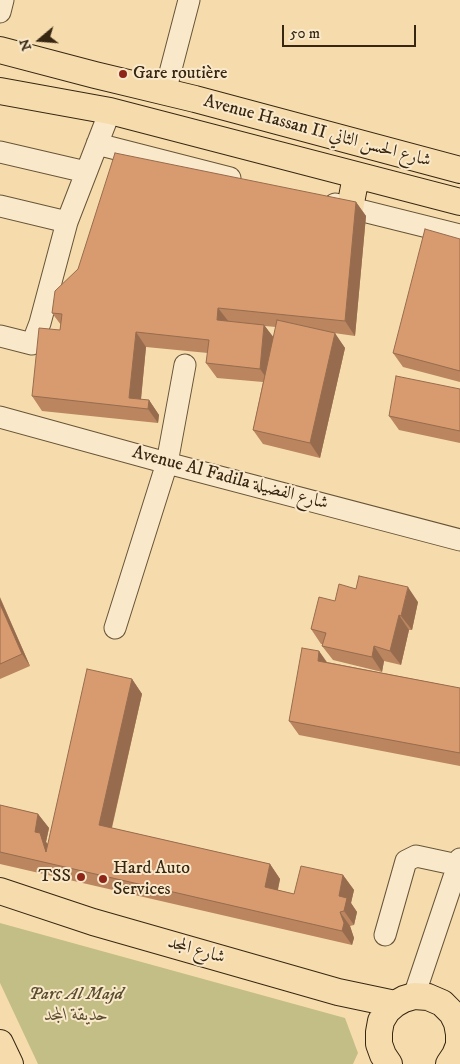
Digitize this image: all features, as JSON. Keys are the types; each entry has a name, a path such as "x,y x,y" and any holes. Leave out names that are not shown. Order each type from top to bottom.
{"main road":[{"name":"Avenue Hassan II شارع الحسن الثاني","path":"0,50 460,170"},
{"name":"Avenue Hassan II شارع الحسن الثاني","path":"0,91 110,111 460,202"},
{"path":"350,208 356,176"},
{"name":"شارع المجد","path":"0,891 94,922 338,992 404,1000 428,997 442,1003 456,1014 460,1034 459,1045 449,1064"},
{"path":"389,1064 379,1044 378,1032 381,1021 387,1012 404,1000"},
{"path":"0,1043 10,1064"},
{"path":"449,1064 460,1062"}],"street":[{"path":"0,12 4,0"},
{"path":"165,92 190,0"},
{"path":"0,336 32,344 40,323 66,222 110,111"},
{"path":"97,144 247,182"},
{"path":"0,152 86,172"},
{"path":"312,198 460,235"},
{"path":"0,206 66,222"},
{"path":"115,628 167,464 185,366"},
{"name":"Avenue Al Fadila شارع الفضيلة","path":"0,417 167,464 460,540"},
{"path":"385,935 406,861 416,856 459,862 404,1000"}],"green space":[{"name":"Parc Al Majd حديقة المجد","path":"0,923 345,1018 358,1053 353,1064 38,1064 0,983"}],"building":[{"path":"115,153 356,202 345,321 218,308 217,320 264,325 260,369 206,363 209,340 136,332 129,398 149,400 148,409 32,396 39,328 60,330 62,314 52,313 55,291 78,269"},
{"path":"425,229 460,239 460,371 393,353"},
{"path":"277,320 335,333 310,443 253,430"},
{"path":"396,376 460,389 460,431 389,416"},
{"path":"359,576 408,587 390,651 374,646 372,657 322,646 326,633 311,629 319,597 335,601 339,584 356,589"},
{"path":"0,604 22,654 0,664"},
{"path":"302,648 319,651 318,661 460,688 460,753 289,721"},
{"path":"87,669 132,679 99,825 270,864 265,887 294,894 301,866 343,875 339,896 347,898 344,911 340,912 344,923 342,931 0,852 0,805 38,814 35,832 40,833 46,852"}],"place":[{"name":"Gare routière","path":"123,74"},
{"name":"TSS","path":"81,877"},
{"name":"Hard Auto Services","path":"103,879"}]}
